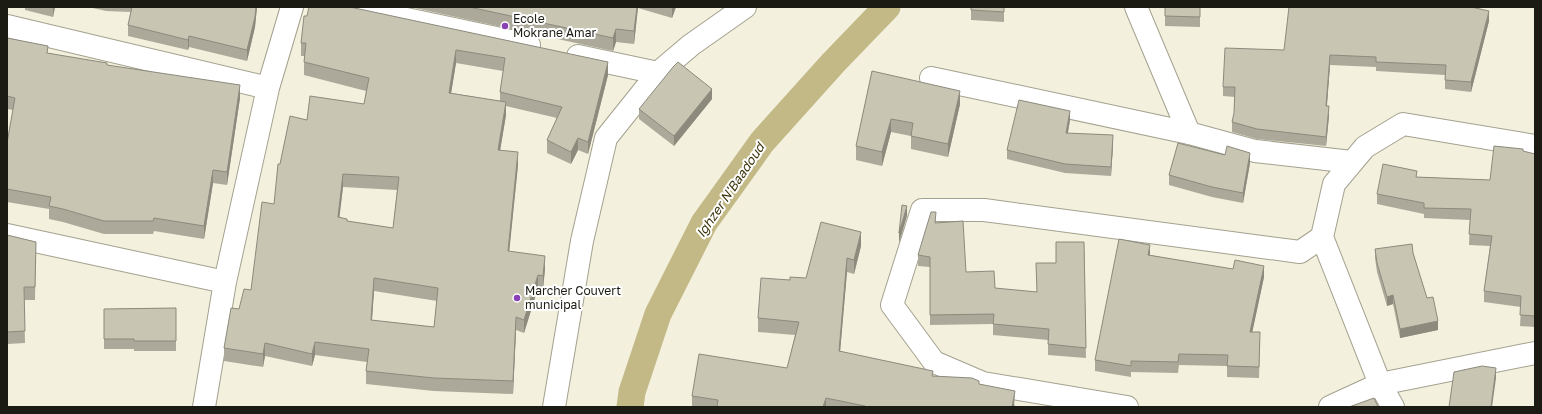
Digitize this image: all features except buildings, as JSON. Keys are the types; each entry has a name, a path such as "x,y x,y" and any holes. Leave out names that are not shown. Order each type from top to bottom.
{"street":[{"path":"204,407 225,282 268,88 292,7"},
{"path":"350,7 658,73"},
{"path":"554,407 582,241 606,138 658,73 691,45 745,7"},
{"path":"1136,7 1189,132"},
{"path":"7,26 268,88"},
{"path":"931,78 1189,132 1255,151 1352,162"},
{"path":"1393,407 1380,384 1322,237 1334,184 1365,147 1403,124 1535,146"},
{"path":"1127,407 983,383 934,362 892,305 922,210 984,210 1300,252 1322,237"},
{"path":"7,235 225,282"},
{"path":"1330,407 1380,384 1535,353"}],"waterway":[{"name":"Ighzer N'Baadoud","path":"630,407 632,392 658,314 704,223 762,142 833,63 887,7"}],"place":[{"name":"Ecole Mokrane Amar","path":"505,26"},
{"name":"Marcher Couvert municipal","path":"517,298"}]}
